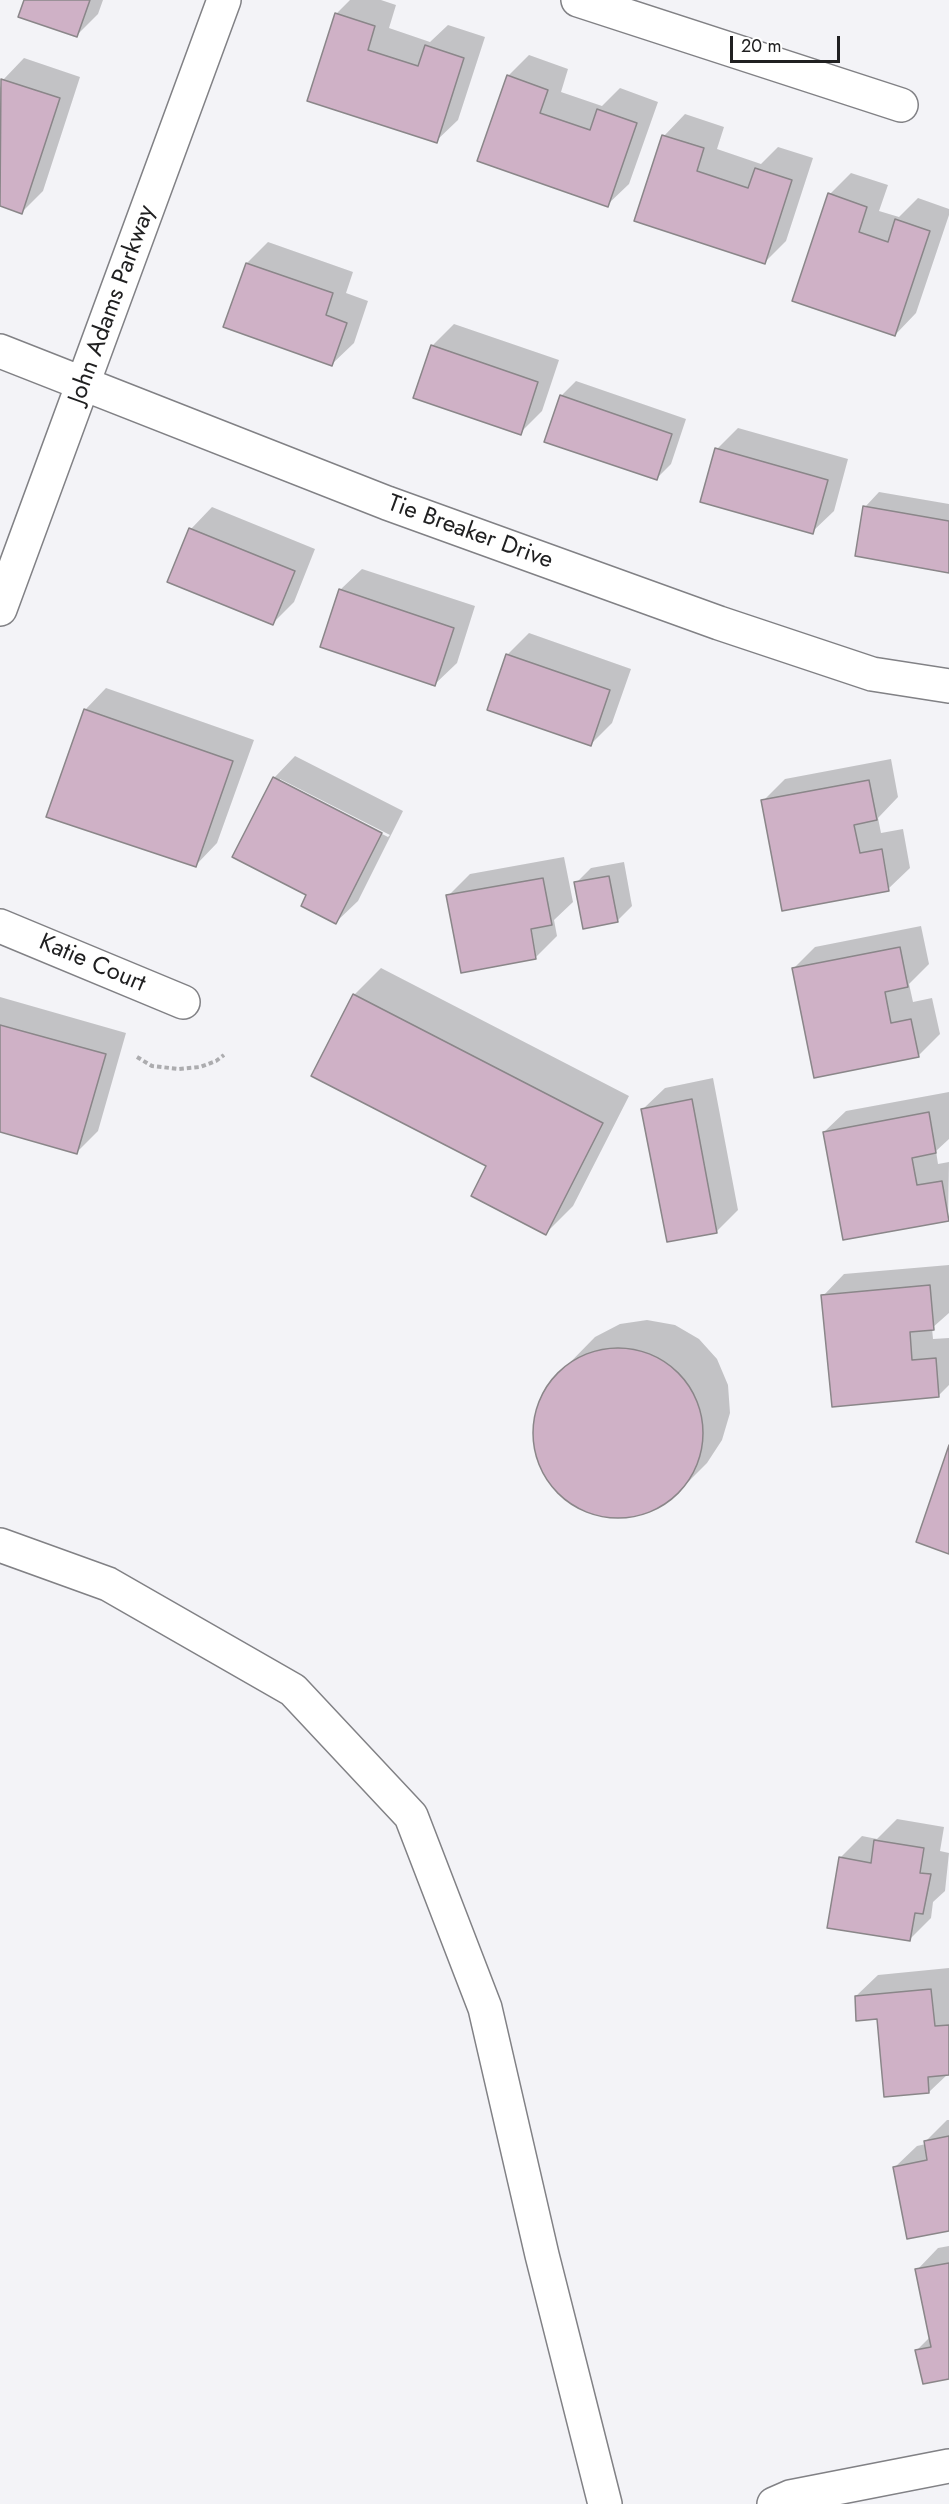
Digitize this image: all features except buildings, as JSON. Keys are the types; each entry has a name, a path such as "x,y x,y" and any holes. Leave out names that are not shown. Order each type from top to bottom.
{"street":[{"name":"John Adams Parkway","path":"0,609 224,0"},
{"path":"578,0 901,105"},
{"name":"Tie Breaker Drive","path":"0,351 387,503 719,623 872,674 949,686"},
{"name":"Katie Court","path":"0,926 183,1002"},
{"path":"0,1545 108,1584 293,1690 411,1816 485,2008 545,2266 605,2504"},
{"path":"774,2504 790,2497 949,2466"}],"path":[{"path":"137,1056 152,1066 179,1069 200,1067 224,1055"}]}
